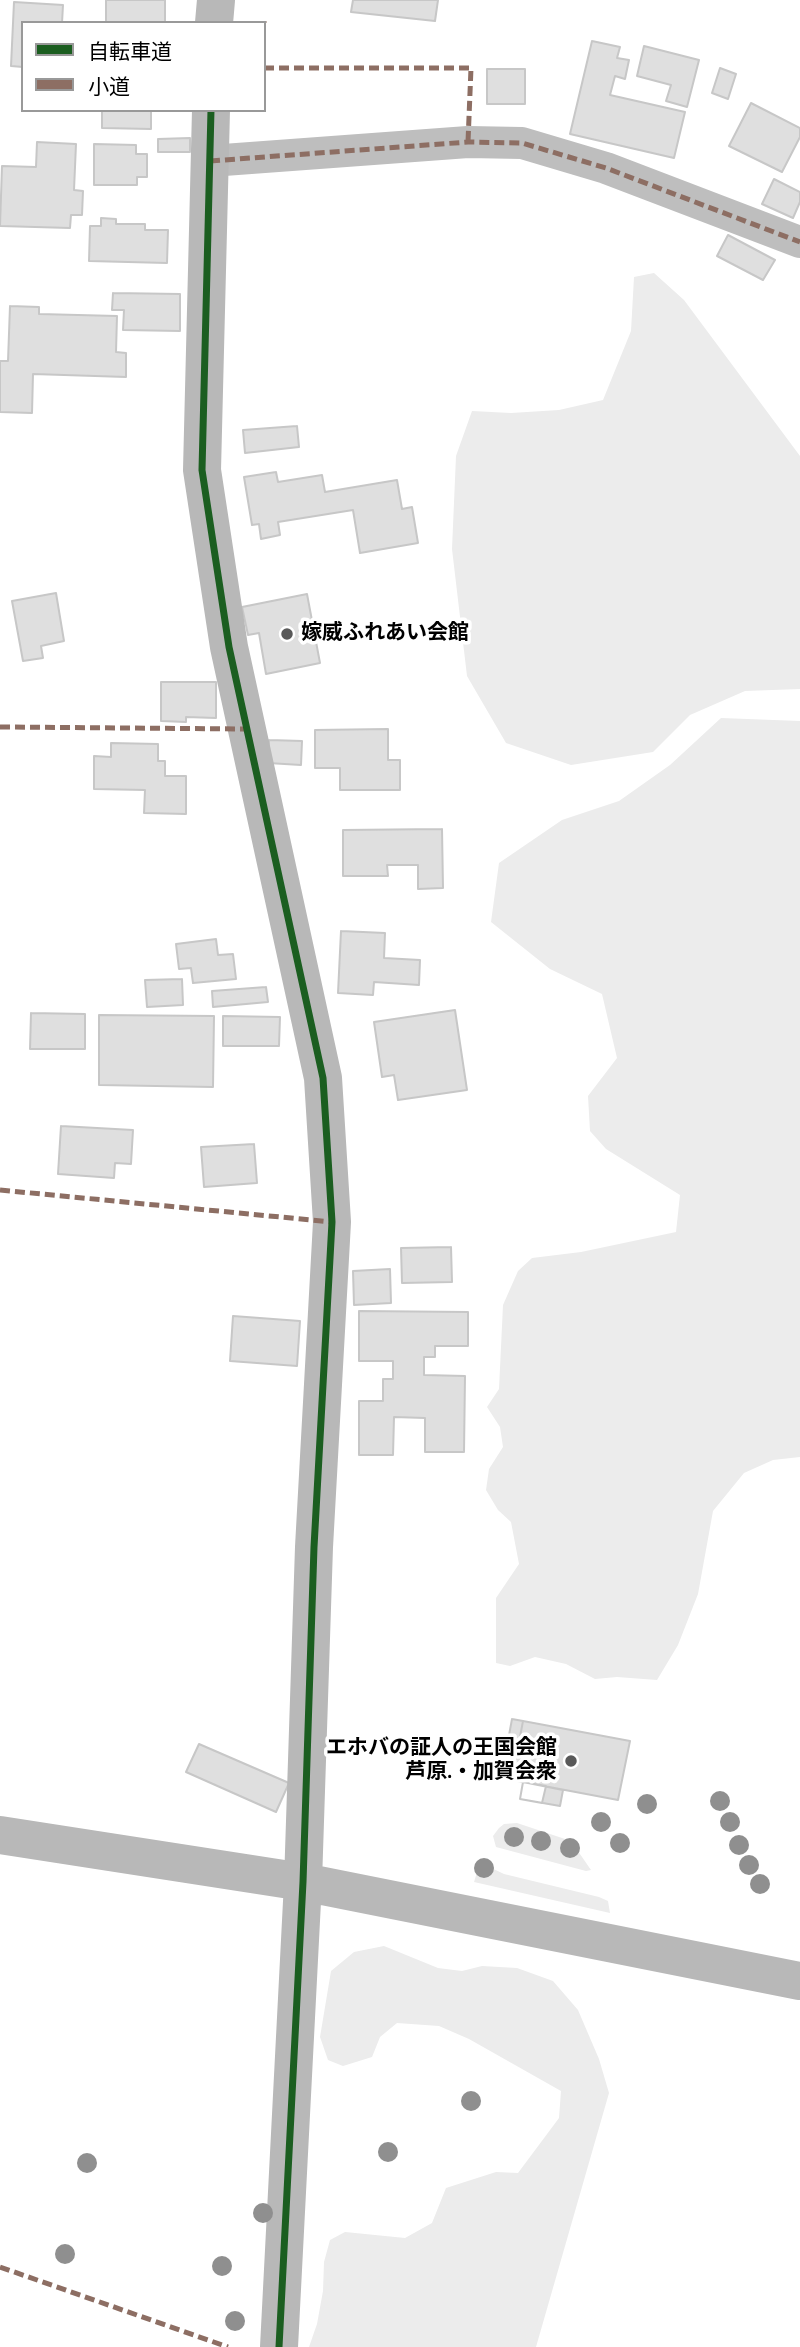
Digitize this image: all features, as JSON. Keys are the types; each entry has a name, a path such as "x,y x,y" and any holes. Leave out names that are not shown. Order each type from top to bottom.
{"street":[{"path":"214,21 216,0"},
{"path":"211,112 202,470 229,648 323,1078 332,1222 314,1548 303,1882 279,2347"},
{"path":"210,161 468,142 522,143 606,168 800,242"},
{"path":"0,1835 303,1882 800,1981"}],"shaded area":[{"path":"654,273 684,300 800,456 800,689 745,691 690,715 653,752 571,765 506,743 467,676 452,549 456,456 472,411 511,413 559,410 603,400 631,331 634,277"},
{"path":"721,718 800,721 800,1457 773,1460 744,1473 713,1511 698,1594 678,1645 657,1680 617,1677 595,1679 566,1664 535,1657 510,1666 496,1663 496,1598 519,1564 511,1522 498,1510 486,1490 489,1469 503,1447 500,1427 487,1407 499,1389 503,1305 518,1271 532,1258 581,1252 676,1232 680,1195 606,1149 590,1131 588,1096 617,1058 602,994 550,969 491,922 499,863 562,820 619,801 670,765"},
{"path":"517,1823 571,1841 591,1870 586,1871 496,1847 493,1836 499,1828 504,1824"},
{"path":"485,1865 504,1874 599,1897 608,1901 610,1913 474,1882 478,1869"},
{"path":"384,1946 438,1968 462,1971 482,1966 517,1968 553,1981 578,2010 599,2059 609,2093 536,2347 309,2347 317,2324 323,2291 324,2262 330,2240 345,2232 405,2238 432,2223 446,2188 496,2172 518,2173 559,2118 561,2091 469,2039 439,2026 397,2023 380,2037 372,2057 343,2066 328,2060 320,2037 331,1971 354,1952"}],"building":[{"path":"106,0 165,0 165,21 106,21"},
{"path":"353,0 438,0 435,21 351,12"},
{"path":"14,2 63,5 62,21 21,21 21,67 11,66"},
{"path":"592,41 620,47 617,58 629,60 625,79 615,76 610,95 685,112 674,158 570,134"},
{"path":"644,46 699,60 687,107 666,101 671,85 637,76"},
{"path":"720,68 736,74 728,99 712,93"},
{"path":"487,69 525,69 525,104 487,104"},
{"path":"751,103 800,128 800,137 782,172 729,146"},
{"path":"102,112 151,112 151,129 102,128"},
{"path":"190,138 190,152 158,152 158,139"},
{"path":"37,142 76,144 74,190 83,191 82,215 71,215 70,228 0,226 2,166 36,167"},
{"path":"94,144 136,145 136,154 147,154 147,177 137,177 137,185 94,185"},
{"path":"774,179 800,192 800,202 793,218 762,204"},
{"path":"101,218 116,219 116,224 145,224 145,230 168,230 167,263 89,261 90,226 101,226"},
{"path":"728,235 775,260 763,280 717,256"},
{"path":"113,293 180,294 180,331 123,330 124,310 112,310"},
{"path":"10,306 39,307 39,314 117,316 116,352 126,353 126,377 33,374 32,413 0,412 0,361 8,361"},
{"path":"297,426 299,447 245,453 243,430"},
{"path":"276,472 278,482 322,475 325,492 397,480 402,509 412,507 418,543 360,553 353,510 278,522 280,535 261,539 259,524 252,525 244,477"},
{"path":"56,593 64,641 41,646 43,658 23,661 12,601"},
{"name":"嫁威ふれあい会館","path":"307,594 320,663 266,674 259,633 248,635 242,607"},
{"path":"161,682 216,682 216,718 186,717 186,722 161,721"},
{"path":"388,729 388,760 400,760 400,790 340,790 340,768 315,768 315,730"},
{"path":"269,740 302,741 301,765 268,763"},
{"path":"111,743 158,744 158,761 165,761 165,776 186,776 186,814 144,813 145,790 94,789 94,756 111,757"},
{"path":"442,829 443,888 418,889 418,865 387,865 388,876 343,876 343,830"},
{"path":"341,931 385,933 384,958 420,960 419,985 374,982 373,995 338,993"},
{"path":"216,939 218,955 233,954 236,979 193,983 191,968 179,969 176,944"},
{"path":"182,979 183,1005 147,1007 145,980"},
{"path":"266,987 268,1002 213,1007 212,991"},
{"path":"455,1010 467,1090 398,1100 394,1075 382,1077 374,1022"},
{"path":"31,1013 85,1014 85,1049 30,1049"},
{"path":"99,1015 214,1016 213,1087 99,1085"},
{"path":"223,1016 280,1017 279,1046 223,1046"},
{"path":"61,1126 133,1130 131,1164 115,1163 114,1178 58,1174"},
{"path":"254,1144 257,1183 204,1187 201,1147"},
{"path":"451,1247 452,1282 402,1283 401,1248"},
{"path":"390,1269 391,1303 354,1305 353,1271"},
{"path":"359,1311 468,1312 468,1346 435,1346 435,1357 424,1357 424,1375 465,1376 464,1452 425,1452 425,1418 394,1417 393,1455 359,1455 359,1401 383,1401 383,1379 393,1379 393,1361 359,1361"},
{"path":"233,1316 300,1321 297,1366 230,1361"},
{"path":"512,1719 523,1721 516,1758 505,1757"},
{"name":"エホバの証人の王国会館 芦原.・加賀会衆","path":"523,1721 630,1741 618,1800 512,1780"},
{"path":"199,1744 289,1783 276,1812 186,1772"},
{"path":"523,1782 563,1790 560,1806 520,1799"},
{"path":"523,1782 546,1786 542,1803 520,1799"}],"marked path":[{"path":"266,68 471,68 468,142"},
{"path":"210,161 468,142 522,143 606,168 800,242"},
{"path":"0,727 247,729"},
{"path":"0,1190 332,1222"},
{"path":"0,2267 228,2347"}],"cycle path":[{"path":"211,112 202,470 229,647 323,1078 332,1222 314,1547 303,1882 279,2347"}],"place":[{"name":"嫁威ふれあい会館","path":"287,634"},
{"name":"エホバの証人の王国会館 芦原.・加賀会衆","path":"571,1761"}]}
